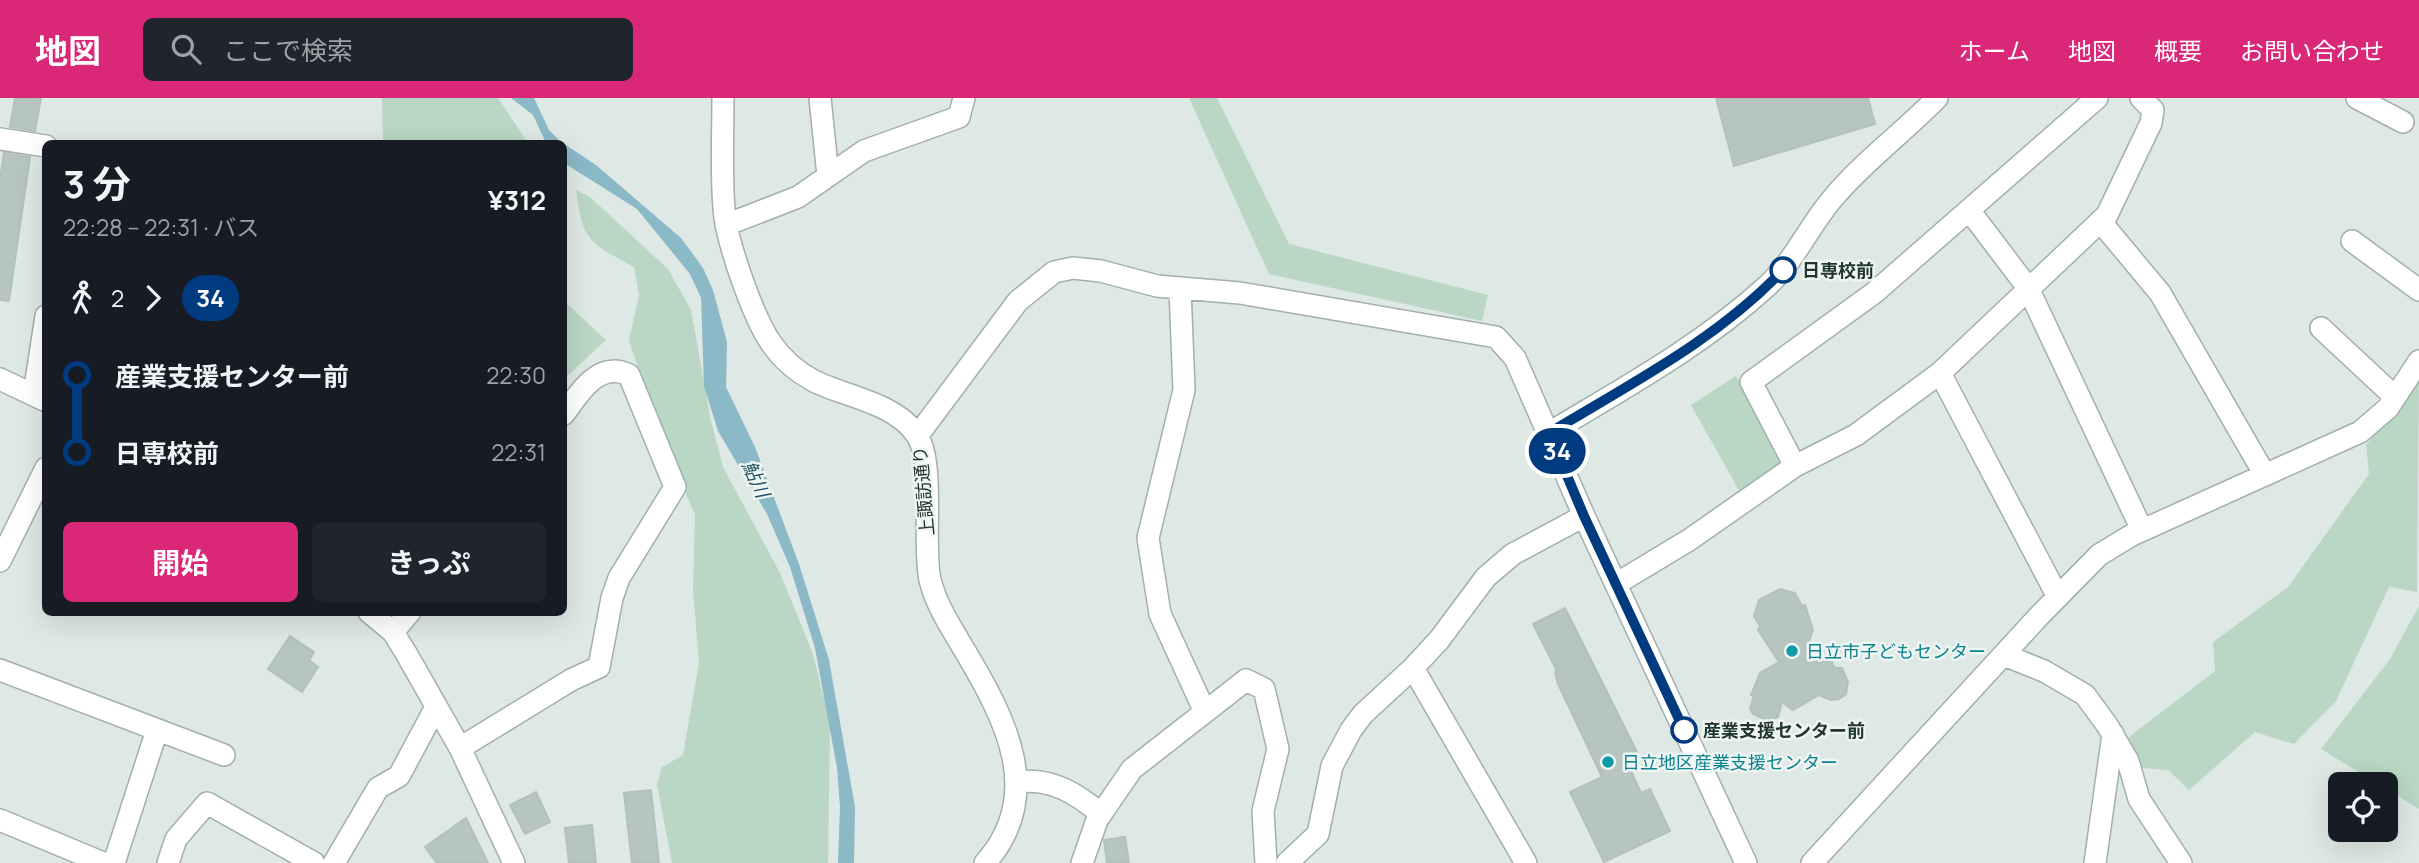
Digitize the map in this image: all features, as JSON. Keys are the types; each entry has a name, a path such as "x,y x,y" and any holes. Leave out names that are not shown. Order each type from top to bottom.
{"street":[{"name":"上諏訪通り","path":"723,98 726,225 761,324 780,355 814,381 893,415 918,435 925,466 930,579 940,610 967,653 1009,739 1018,782 1011,825 985,863"},
{"path":"820,98 828,176"},
{"path":"726,225 798,197 864,151 959,117 964,98"},
{"path":"1549,433 1664,363 1729,318 1768,286 1785,268 1833,198 1937,98"},
{"path":"1796,466 1751,382 1874,293 2097,98"},
{"path":"1616,584 1689,540 1796,466 1856,435 1940,373 1989,330 2028,288 2106,215 2151,123 2153,110 2140,98"},
{"path":"2357,98 2403,122"},
{"path":"0,139 42,145"},
{"path":"1969,210 2028,288 2142,530"},
{"path":"2099,221 2160,293 2265,475"},
{"path":"2352,241 2419,290"},
{"path":"918,435 1018,301 1054,272 1073,268 1101,271 1180,289 1240,293 1496,337 1507,346 1549,433 1584,516 1746,863"},
{"path":"1180,289 1184,390 1147,538 1160,614 1205,712"},
{"path":"2321,328 2395,397"},
{"path":"1812,863 2099,555 2142,530 2360,432 2388,408 2419,361"},
{"path":"0,379 40,397 42,370"},
{"path":"460,748 571,680 599,667 612,598 619,578 675,487 629,375 621,370 597,375 567,410"},
{"path":"1940,373 2058,597"},
{"path":"0,561 9,518 42,473"},
{"path":"1287,863 1318,834 1332,766 1363,713 1413,668 1486,578 1513,554 1584,516"},
{"path":"374,616 393,632 460,748 512,857"},
{"path":"393,632 407,616"},
{"path":"2004,655 2045,671 2085,695 2113,734 2127,761 2139,799 2180,863"},
{"path":"1413,668 1527,863"},
{"path":"1,677 224,755"},
{"path":"1082,863 1101,814 1132,769 1246,680 1264,689 1278,748 1263,811 1266,863"},
{"path":"334,863 378,789 399,776 436,707"},
{"path":"114,863 157,730"},
{"path":"2095,863 2113,734"},
{"path":"1018,782 1033,780 1054,784 1079,796 1101,814"},
{"path":"169,863 176,839 207,803 314,863"},
{"path":"0,820 103,863"}],"green space":[{"path":"382,98 498,98 526,140 383,140"},
{"path":"1189,98 1217,98 1289,244 1488,295 1482,321 1269,274"},
{"path":"576,190 590,197 668,269 691,310 711,421 723,467 780,573 813,654 830,724 828,863 672,863 657,785 662,767 683,755 699,663 693,589 695,515 666,447 629,341 639,295 634,267 607,252 591,239 582,221"},
{"path":"567,304 606,340 567,376"},
{"path":"1736,376 1785,464 1740,492 1691,405"},
{"path":"2419,380 2417,592 2389,587 2336,701 2294,744 2255,732 2189,790 2168,770 2142,768 2129,737 2215,671 2213,642 2288,587 2369,474 2366,445"},
{"path":"2419,606 2419,809 2398,796 2398,772 2358,772 2321,749 2390,659"}],"water":[{"path":"511,98 534,98 549,130 559,140 545,140 533,115"},
{"name":"鮎川","path":"567,146 596,165 681,238 703,268 713,290 727,342 726,387 755,447 799,564 829,660 855,807 854,863 838,863 840,807 837,768 815,648 790,567 767,514 718,431 704,386 701,298 690,274 637,209 567,165"}],"building":[{"path":"15,98 41,98 35,131 10,127"},
{"path":"1716,98 1868,98 1875,124 1734,166"},
{"path":"4,153 30,157 9,301 0,300 0,179"},
{"name":"日立市子どもセンター","path":"1780,589 1795,593 1802,606 1805,605 1813,630 1808,644 1818,664 1829,657 1835,668 1842,668 1848,682 1846,694 1839,699 1831,700 1819,695 1793,710 1782,702 1778,717 1768,721 1753,714 1750,709 1754,695 1751,695 1760,673 1779,662 1758,630 1760,626 1754,616 1759,600"},
{"name":"日立地区産業支援センター","path":"1565,608 1637,752 1625,758 1641,793 1650,789 1670,831 1604,862 1570,792 1602,777 1558,684 1557,671 1533,624"},
{"path":"290,636 314,652 309,660 318,667 302,692 268,669"},
{"path":"651,790 659,863 632,863 624,793"},
{"path":"536,792 550,822 525,834 510,805"},
{"path":"466,818 488,863 437,863 425,847"},
{"path":"592,825 596,863 569,863 565,828"},
{"path":"1125,837 1129,863 1107,863 1104,840"}],"bus line":[{"name":"34","path":"1684,730 1584,516 1549,433 1664,363 1729,318 1783,270"}],"place":[{"name":"日専校前","path":"1783,270"},
{"name":"日立市子どもセンター","path":"1792,651"},
{"name":"産業支援センター前","path":"1684,730"},
{"name":"日立地区産業支援センター","path":"1608,762"}]}
